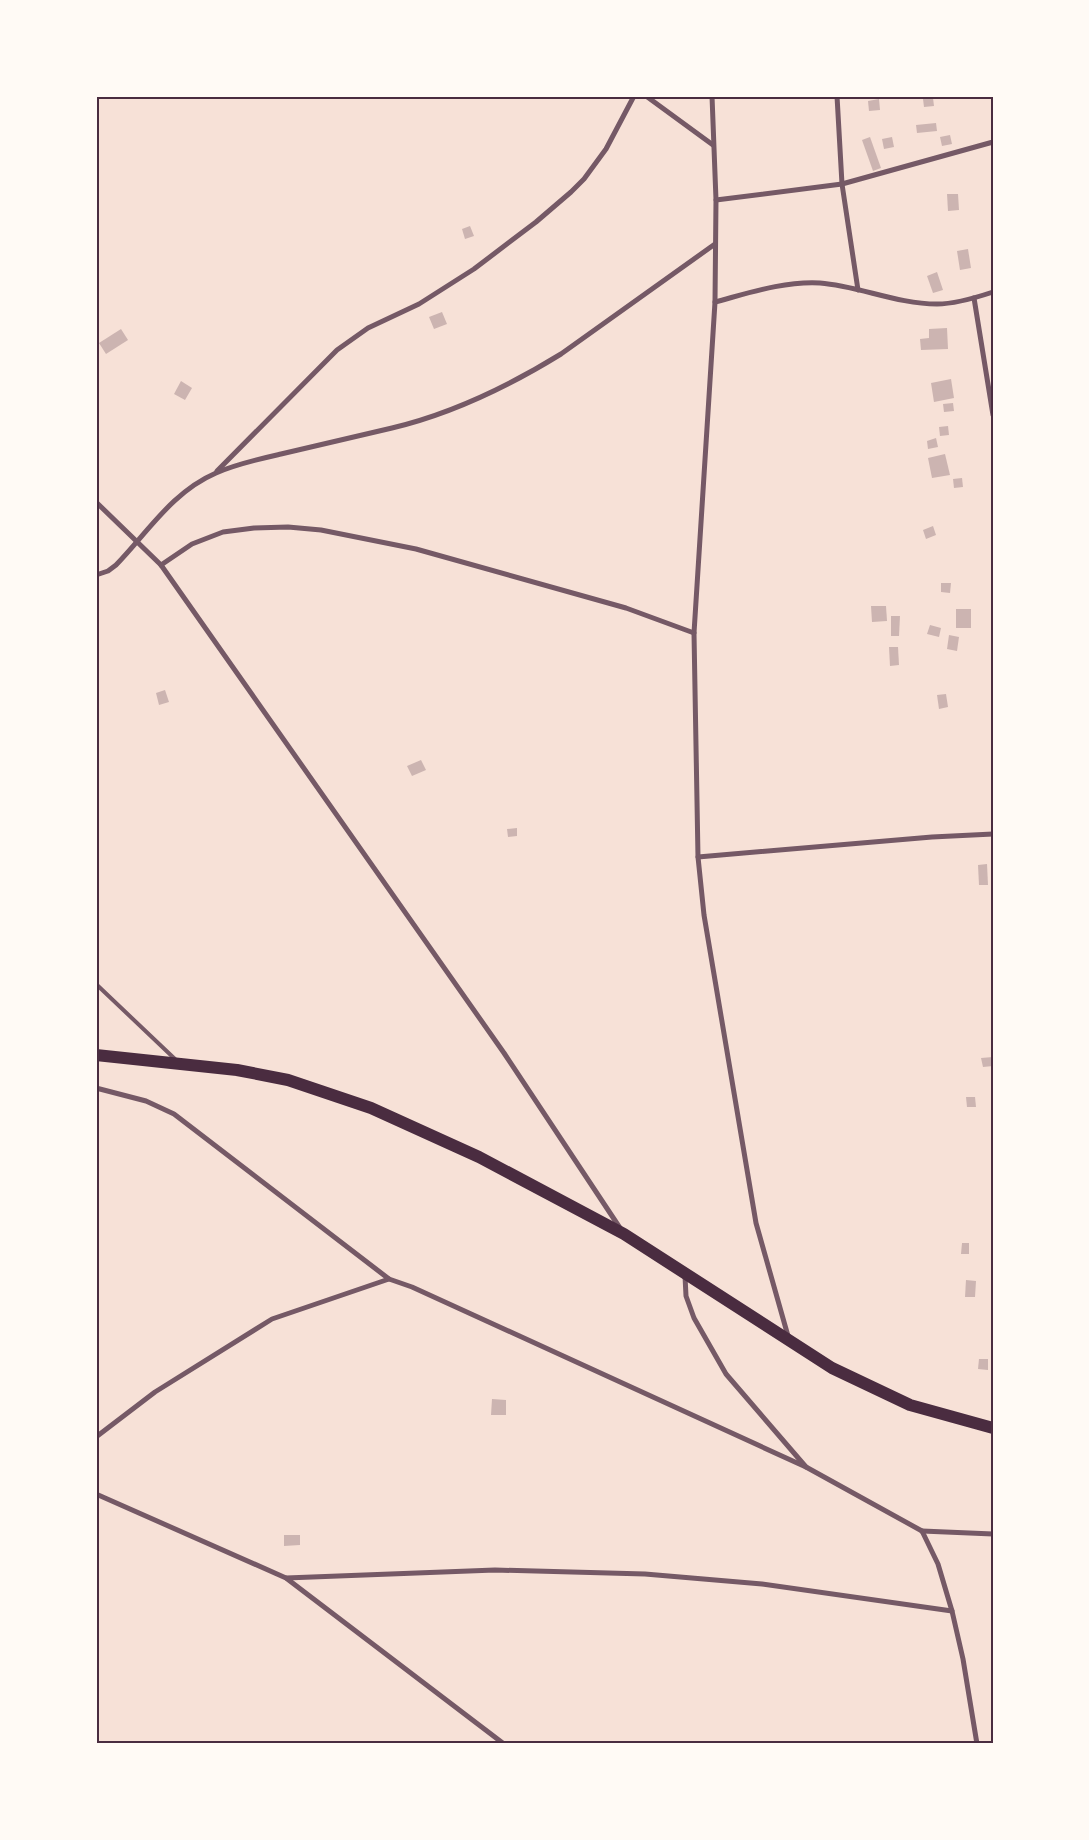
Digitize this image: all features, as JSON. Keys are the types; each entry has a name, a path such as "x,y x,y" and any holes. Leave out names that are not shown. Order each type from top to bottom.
{"main road":[{"path":"96,1055 179,1063 265,1075 310,1087 371,1108 479,1157 624,1234 832,1368 910,1405 993,1428"}],"street":[{"path":"96,575 108,571 116,565 170,503 215,473 337,350 360,333 413,308 474,269 536,222 571,192 584,179 606,149 634,96"},
{"path":"646,96 713,145"},
{"path":"712,96 716,200 715,302 694,634 698,857 704,915 756,1223 790,1341"},
{"path":"837,96 842,184 858,290"},
{"path":"716,200 842,184 993,142"},
{"path":"215,473 249,462 427,418 490,393 561,354 716,244"},
{"path":"715,302 791,284 821,283 900,300 938,304 974,298 993,292"},
{"path":"974,298 993,415"},
{"path":"96,502 161,565 499,1045 624,1234"},
{"path":"161,565 192,544 223,532 254,528 288,527 321,530 416,549 626,608 694,634"},
{"path":"698,857 932,837 993,834"},
{"path":"96,1088 146,1101 174,1114 389,1279 412,1287 806,1467 922,1531 993,1534"},
{"path":"685,1273 686,1296 694,1318 726,1374 806,1467"},
{"path":"96,1437 155,1392 272,1319 389,1279"},
{"path":"96,1494 286,1578 504,1744"},
{"path":"922,1531 938,1564 952,1610 963,1660 977,1744"},
{"path":"286,1578 495,1570 645,1574 762,1584 952,1610"}],"lane":[{"path":"96,984 179,1063"}],"building":[{"path":"933,98 934,106 924,107 923,99"},
{"path":"879,99 880,110 869,111 868,101"},
{"path":"936,123 937,131 917,133 916,125"},
{"path":"950,135 952,144 942,146 940,137"},
{"path":"870,137 881,168 873,171 862,140"},
{"path":"892,137 894,147 884,149 882,139"},
{"path":"947,194 958,194 959,210 948,211"},
{"path":"470,226 474,236 465,239 462,229"},
{"path":"968,249 971,268 960,270 957,251"},
{"path":"937,272 943,290 933,293 927,276"},
{"path":"442,312 447,324 434,329 429,317"},
{"path":"947,328 948,349 921,350 920,339 929,338 929,329"},
{"path":"121,329 128,340 106,354 99,343"},
{"path":"951,379 954,398 934,402 931,383"},
{"path":"181,381 192,388 185,400 174,394"},
{"path":"953,403 954,411 944,412 943,404"},
{"path":"948,426 949,435 940,436 939,427"},
{"path":"936,438 938,447 928,449 927,441"},
{"path":"945,454 950,475 932,478 928,458"},
{"path":"962,478 963,487 954,488 953,479"},
{"path":"933,526 936,535 926,539 923,530"},
{"path":"941,583 951,583 950,593 941,592"},
{"path":"871,606 886,606 887,621 872,622"},
{"path":"956,609 971,609 971,628 956,628"},
{"path":"891,616 900,616 899,636 891,636"},
{"path":"930,625 941,628 939,637 927,634"},
{"path":"949,635 959,637 957,651 947,649"},
{"path":"889,647 898,647 899,665 890,666"},
{"path":"165,690 169,702 159,705 156,693"},
{"path":"946,694 948,707 939,709 937,695"},
{"path":"421,760 426,770 412,776 407,766"},
{"path":"517,828 517,836 508,837 507,829"},
{"path":"987,864 988,885 979,885 978,865"},
{"path":"993,1057 993,1066 983,1067 981,1058"},
{"path":"966,1097 975,1097 976,1107 967,1107"},
{"path":"962,1243 969,1243 969,1254 961,1254"},
{"path":"966,1280 976,1281 975,1297 965,1297"},
{"path":"979,1359 988,1359 988,1370 978,1369"},
{"path":"492,1399 506,1400 506,1415 491,1415"},
{"path":"284,1535 300,1535 300,1545 284,1546"}]}
